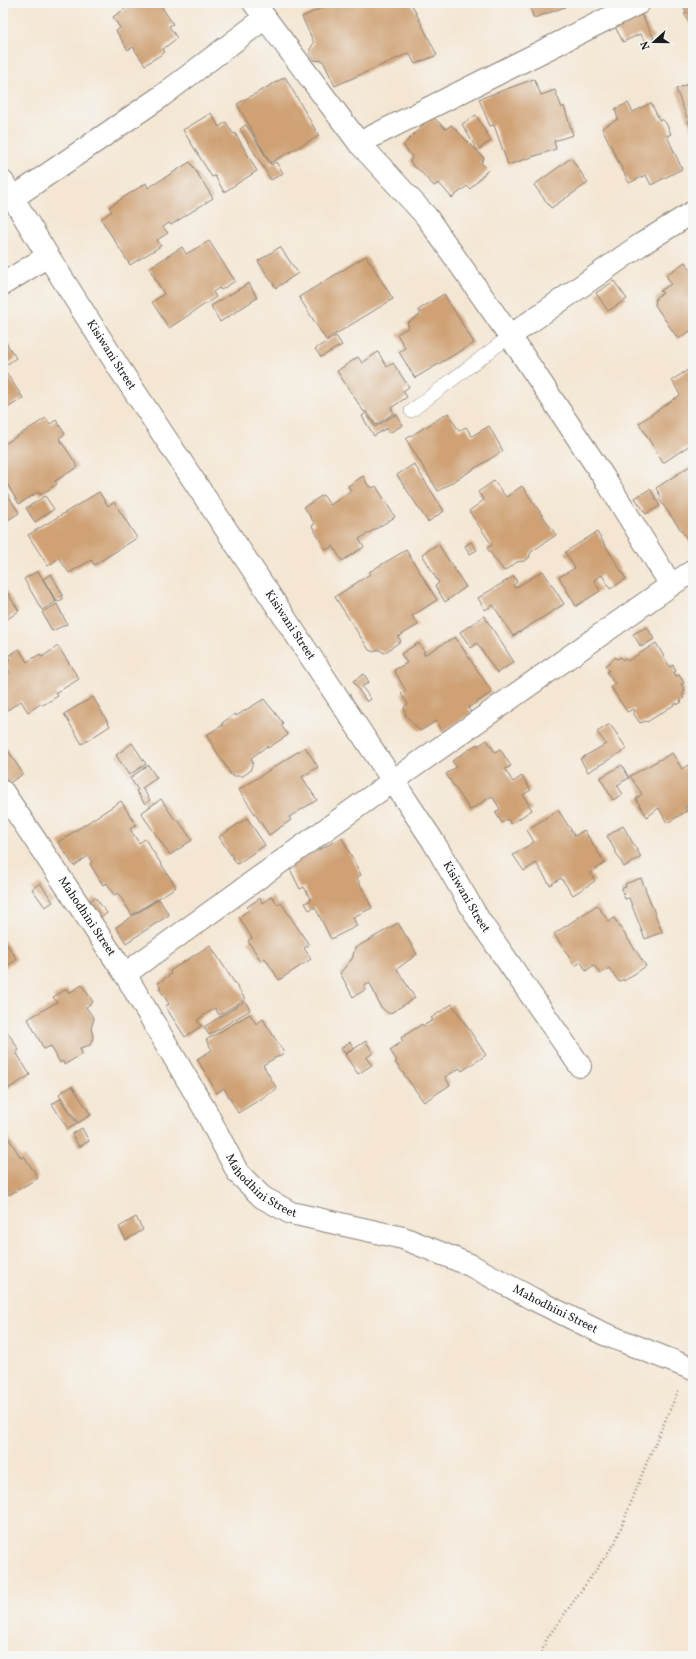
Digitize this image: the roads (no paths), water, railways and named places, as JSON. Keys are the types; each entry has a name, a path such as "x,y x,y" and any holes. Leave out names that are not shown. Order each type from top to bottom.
{"street":[{"path":"359,144 639,3"},
{"path":"8,190 159,98 259,11 359,144 426,216 510,336 609,485 671,585"},
{"name":"Kisiwani Street","path":"8,190 119,368 433,841 479,920 580,1066"},
{"path":"510,336 640,245 693,212"},
{"path":"3,284 48,256"},
{"path":"125,974 393,781 693,571"},
{"name":"Mahodhini Street","path":"3,792 125,974 204,1108 238,1173 262,1197 291,1213 403,1238 470,1265 533,1299 602,1333 690,1369"}],"lane":[{"path":"411,411 510,336"}]}
